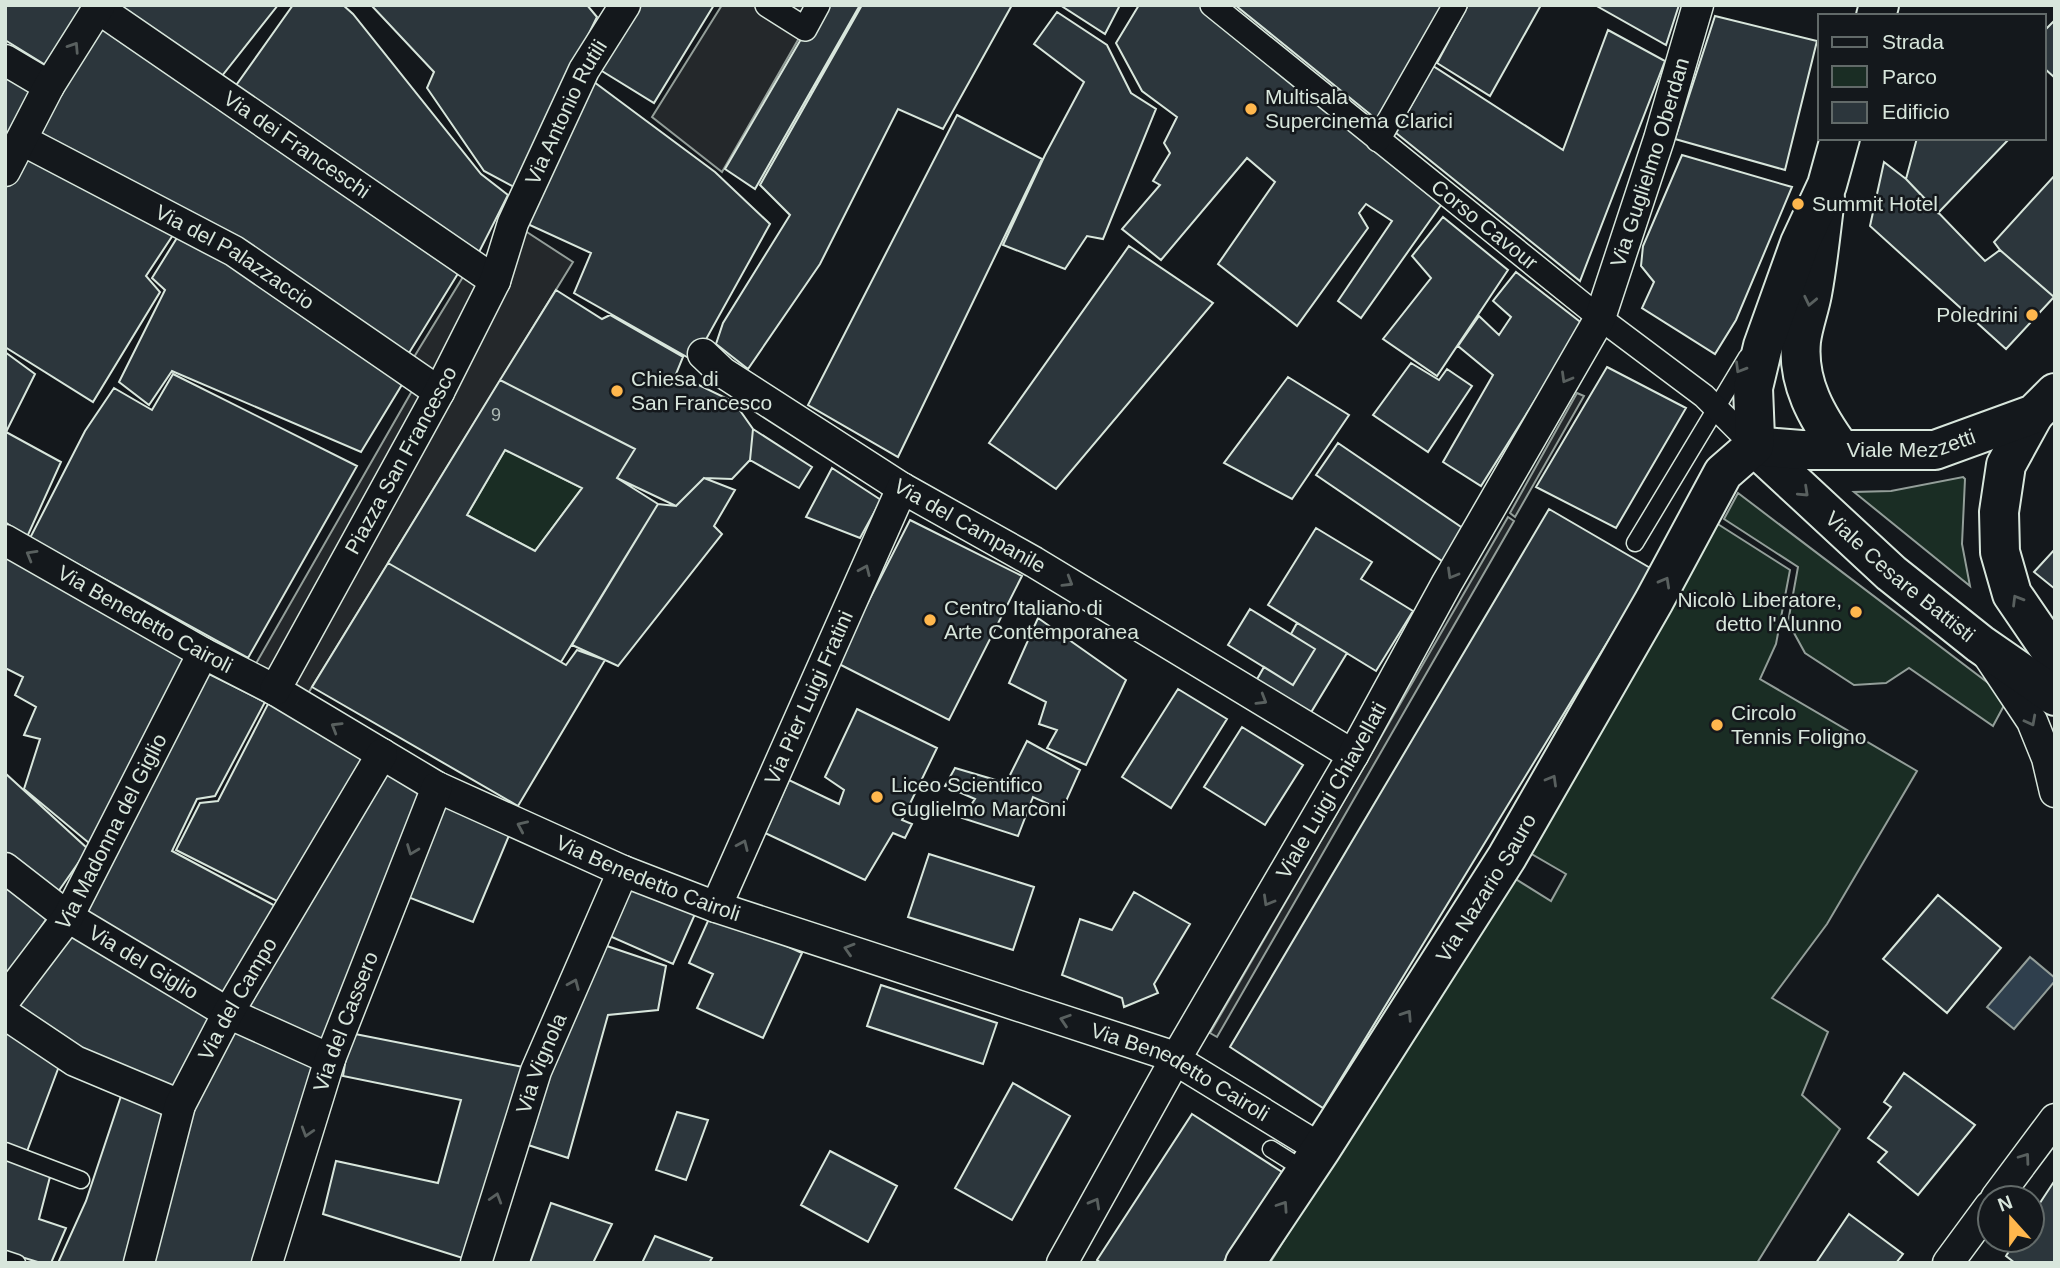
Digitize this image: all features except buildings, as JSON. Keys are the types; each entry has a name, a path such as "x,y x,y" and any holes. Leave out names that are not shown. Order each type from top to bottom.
{"main road":[{"path":"1839,140 1827,185 1812,293 1801,341 1802,370 1807,393 1819,420 1841,450"},
{"path":"1754,446 1753,388 1763,346 1800,243 1827,185"},
{"path":"2045,403 2006,465 1999,512 2000,552 2012,594 2055,657"},
{"name":"Viale Mezzetti","path":"1754,446 1935,450 2045,403"},
{"name":"Via Nazario Sauro","path":"1245,1263 1507,857 1723,473 1754,446"},
{"name":"Viale Cesare Battisti","path":"1754,446 1891,573 1980,643 2055,696"}],"street":[{"path":"766,5 805,29 818,5"},
{"name":"Corso Cavour","path":"1212,5 1600,318 1704,396 1754,446"},
{"path":"1378,141 1455,5"},
{"name":"Via Guglielmo Oberdan","path":"1600,318 1659,139 1698,5"},
{"name":"Via Antonio Rutili","path":"513,223 584,70 623,6"},
{"path":"5,171 49,86 99,7"},
{"name":"Via dei Franceschi","path":"99,7 495,281"},
{"path":"5,60 49,86"},
{"name":"Via del Palazzaccio","path":"22,141 234,251 439,392"},
{"name":"Piazza San Francesco","path":"275,690 439,392 495,281 513,223"},
{"name":"Viale Luigi Chiavellati","path":"1062,1263 1175,1060 1353,755 1447,583 1600,318"},
{"name":"Via del Campanile","path":"703,354 722,372 902,488 1034,562 1353,755"},
{"name":"Via Pier Luigi Fratini","path":"716,907 902,488"},
{"name":"Via Benedetto Cairoli","path":"5,540 203,653 275,690 437,787 623,871 716,907 1166,1054 1313,1160"},
{"path":"1980,643 2032,721 2047,758 2055,792"},
{"name":"Via Madonna del Giglio","path":"5,1000 68,917 203,653"},
{"name":"Via del Campo","path":"139,1263 180,1105 228,1013 382,754"},
{"name":"Via del Cassero","path":"267,1263 330,1059 437,787"},
{"name":"Via del Giglio","path":"5,868 68,917 228,1013 330,1059"},
{"name":"Via Vignola","path":"476,1263 536,1071 623,871"},
{"path":"5,1014 75,1061 180,1105"},
{"path":"2006,1184 2055,1119"},
{"path":"1948,1263 1976,1225"}],"lane":[{"path":"1634,543 1775,310"},
{"path":"1271,1149 1313,1160"},
{"path":"5,1151 81,1180"},
{"path":"5,1259 18,1263"}],"green space":[{"path":"505,450 582,488 535,551 467,515"},
{"path":"1963,477 1962,544 1970,586 1854,492 1891,491"},
{"path":"1738,493 2008,698 1993,726 1909,668 1886,683 1854,685 1805,653 1788,622 1798,567 1724,519"},
{"path":"1713,521 1790,570 1776,644 1760,679 1917,771 1827,924 1772,998 1828,1032 1802,1095 1840,1129 1757,1263 1270,1263 1509,875 1551,901 1566,874 1523,849"}],"shaded area":[{"path":"722,5 803,5 814,12 722,172 652,117"},
{"path":"513,223 573,262 304,700 254,667 424,370 411,362 466,272 480,282"},
{"path":"1577,393 1584,396 1515,517 1510,513"},
{"path":"1508,517 1514,521 1217,1037 1210,1033"}],"water":[{"path":"2030,957 2055,978 2055,981 2014,1029 1987,1007"}],"place":[{"name":"Multisala Supercinema Clarici","path":"1251,109"},
{"name":"Summit Hotel","path":"1798,204"},
{"name":"Poledrini","path":"2032,315"},
{"name":"Chiesa di San Francesco","path":"617,391"},
{"name":"Nicolò Liberatore, detto l'Alunno","path":"1856,612"},
{"name":"Centro Italiano di Arte Contemporanea","path":"930,620"},
{"name":"Circolo Tennis Foligno","path":"1717,725"},
{"name":"Liceo Scientifico Guglielmo Marconi","path":"877,797"}]}
